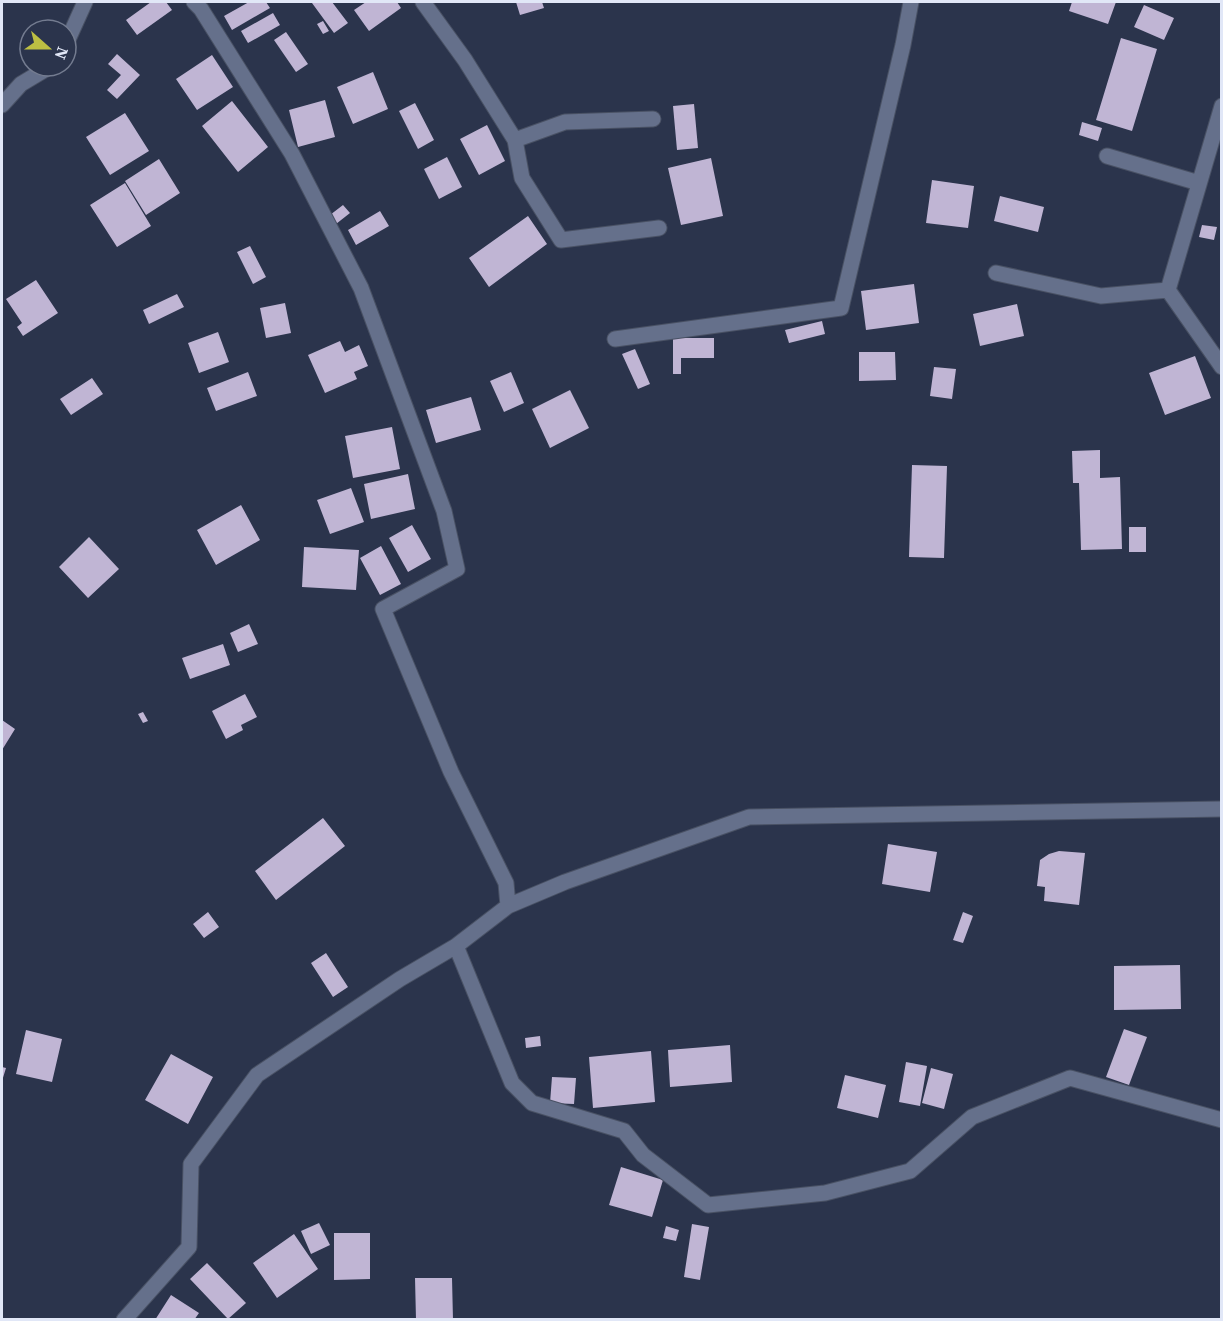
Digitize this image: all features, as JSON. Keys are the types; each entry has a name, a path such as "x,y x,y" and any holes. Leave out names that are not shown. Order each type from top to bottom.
{"street":[{"path":"78,18 85,2"},
{"path":"194,2 201,9 292,154 361,288 444,511 457,569 383,609 451,772 506,883 508,906"},
{"path":"423,2 465,60 515,140 522,178 561,240 659,228"},
{"path":"615,339 841,308 911,2"},
{"path":"2,105 21,84 31,78"},
{"path":"1168,290 1221,106"},
{"path":"515,140 565,122 653,119"},
{"path":"1107,156 1199,183"},
{"path":"996,273 1101,296 1168,290"},
{"path":"1168,290 1221,367"},
{"path":"124,1320 189,1247 191,1164 257,1075 400,979 456,946 508,906 565,882 748,817 1221,809"},
{"path":"456,946 512,1083 531,1103 624,1131 643,1155 708,1205 825,1193 910,1171 972,1117 1070,1078 1221,1120"}],"building":[{"path":"151,2 166,2 172,10 137,35 126,20"},
{"path":"249,2 266,2 270,8 232,30 224,16"},
{"path":"332,2 348,23 334,33 312,3"},
{"path":"366,2 397,2 401,8 369,31 354,10"},
{"path":"516,2 542,2 544,8 520,15"},
{"path":"1072,2 1116,2 1108,24 1069,11"},
{"path":"1144,5 1174,18 1164,40 1134,27"},
{"path":"273,13 280,25 248,43 241,31"},
{"path":"323,21 329,31 323,34 317,24"},
{"path":"286,32 308,64 296,72 274,40"},
{"path":"1121,38 1157,49 1132,131 1096,120"},
{"path":"117,54 140,75 117,99 107,90 121,75 108,64"},
{"path":"212,55 233,87 197,110 176,79"},
{"path":"373,72 388,109 353,124 337,87"},
{"path":"325,100 335,137 298,147 289,110"},
{"path":"232,101 268,147 238,172 202,126"},
{"path":"415,103 434,140 418,149 399,111"},
{"path":"694,104 698,148 677,150 673,106"},
{"path":"125,113 149,151 110,175 86,137"},
{"path":"1082,122 1102,128 1098,141 1079,135"},
{"path":"487,125 505,161 479,175 460,139"},
{"path":"447,157 462,187 439,199 424,169"},
{"path":"711,158 723,216 681,225 668,168"},
{"path":"159,159 180,193 146,215 125,181"},
{"path":"932,180 974,186 968,228 926,223"},
{"path":"125,183 151,226 117,247 90,205"},
{"path":"1000,196 1044,207 1038,232 994,221"},
{"path":"343,205 350,213 336,224 330,215"},
{"path":"380,211 389,226 356,245 348,230"},
{"path":"528,216 547,244 489,287 469,258"},
{"path":"1202,225 1217,227 1214,240 1199,237"},
{"path":"250,246 266,277 253,284 237,252"},
{"path":"36,280 58,313 23,336 17,327 22,323 6,299"},
{"path":"914,284 919,323 866,330 861,291"},
{"path":"177,294 184,307 149,324 143,310"},
{"path":"285,303 291,333 266,338 260,308"},
{"path":"1017,304 1024,336 980,346 973,314"},
{"path":"822,321 825,334 789,343 785,330"},
{"path":"218,332 229,362 199,373 188,343"},
{"path":"673,338 714,338 714,358 681,358 681,374 673,374"},
{"path":"340,341 345,352 359,345 368,366 354,372 357,379 325,393 308,355"},
{"path":"635,349 650,384 638,389 622,354"},
{"path":"859,352 895,352 896,380 859,381"},
{"path":"1195,356 1211,398 1165,415 1149,373"},
{"path":"934,367 956,369 952,399 930,396"},
{"path":"248,372 257,396 216,411 207,388"},
{"path":"511,372 524,403 504,412 490,381"},
{"path":"92,378 103,394 71,415 60,399"},
{"path":"570,390 589,428 550,448 532,409"},
{"path":"471,397 481,430 436,443 426,410"},
{"path":"392,427 400,469 353,478 345,436"},
{"path":"1100,450 1100,478 1120,477 1122,549 1081,550 1079,483 1073,483 1072,451"},
{"path":"912,465 947,466 944,558 909,557"},
{"path":"408,474 415,509 371,519 364,484"},
{"path":"351,488 364,522 330,534 317,500"},
{"path":"241,505 260,540 216,565 197,530"},
{"path":"412,525 431,559 408,572 389,538"},
{"path":"1129,527 1146,527 1146,552 1129,552"},
{"path":"89,537 119,569 88,598 59,567"},
{"path":"381,546 401,584 380,595 360,558"},
{"path":"304,547 359,550 356,590 302,587"},
{"path":"249,624 258,644 238,652 230,633"},
{"path":"223,644 230,665 190,679 182,658"},
{"path":"245,694 257,717 241,725 243,730 226,739 212,711"},
{"path":"143,712 148,721 143,723 138,714"},
{"path":"2,720 15,729 2,750"},
{"path":"323,818 345,846 276,900 255,871"},
{"path":"888,844 937,852 930,892 882,884"},
{"path":"1059,851 1085,853 1079,905 1044,901 1045,887 1037,886 1040,860"},
{"path":"208,912 219,927 204,938 193,924"},
{"path":"963,912 973,916 963,943 953,940"},
{"path":"326,953 348,987 333,997 311,963"},
{"path":"1180,965 1181,1009 1114,1010 1114,966"},
{"path":"1124,1029 1147,1037 1129,1085 1106,1077"},
{"path":"26,1030 62,1039 52,1082 16,1074"},
{"path":"540,1036 541,1046 526,1048 525,1038"},
{"path":"730,1045 732,1082 670,1087 668,1050"},
{"path":"651,1051 655,1102 593,1108 589,1057"},
{"path":"171,1054 213,1077 188,1124 145,1100"},
{"path":"906,1062 927,1066 920,1106 899,1102"},
{"path":"2,1067 6,1068 2,1081"},
{"path":"931,1068 953,1074 944,1109 922,1103"},
{"path":"845,1075 886,1085 878,1118 837,1108"},
{"path":"552,1077 576,1078 574,1104 550,1103"},
{"path":"621,1167 663,1180 652,1217 609,1205"},
{"path":"319,1223 330,1245 311,1254 301,1231"},
{"path":"692,1224 709,1227 700,1280 684,1277"},
{"path":"666,1226 679,1230 676,1241 663,1238"},
{"path":"334,1233 370,1233 370,1279 334,1280"},
{"path":"294,1234 318,1269 277,1298 253,1263"},
{"path":"207,1263 246,1303 228,1319 190,1279"},
{"path":"415,1278 452,1278 453,1320 416,1320"},
{"path":"171,1295 199,1313 194,1320 155,1320"}]}
